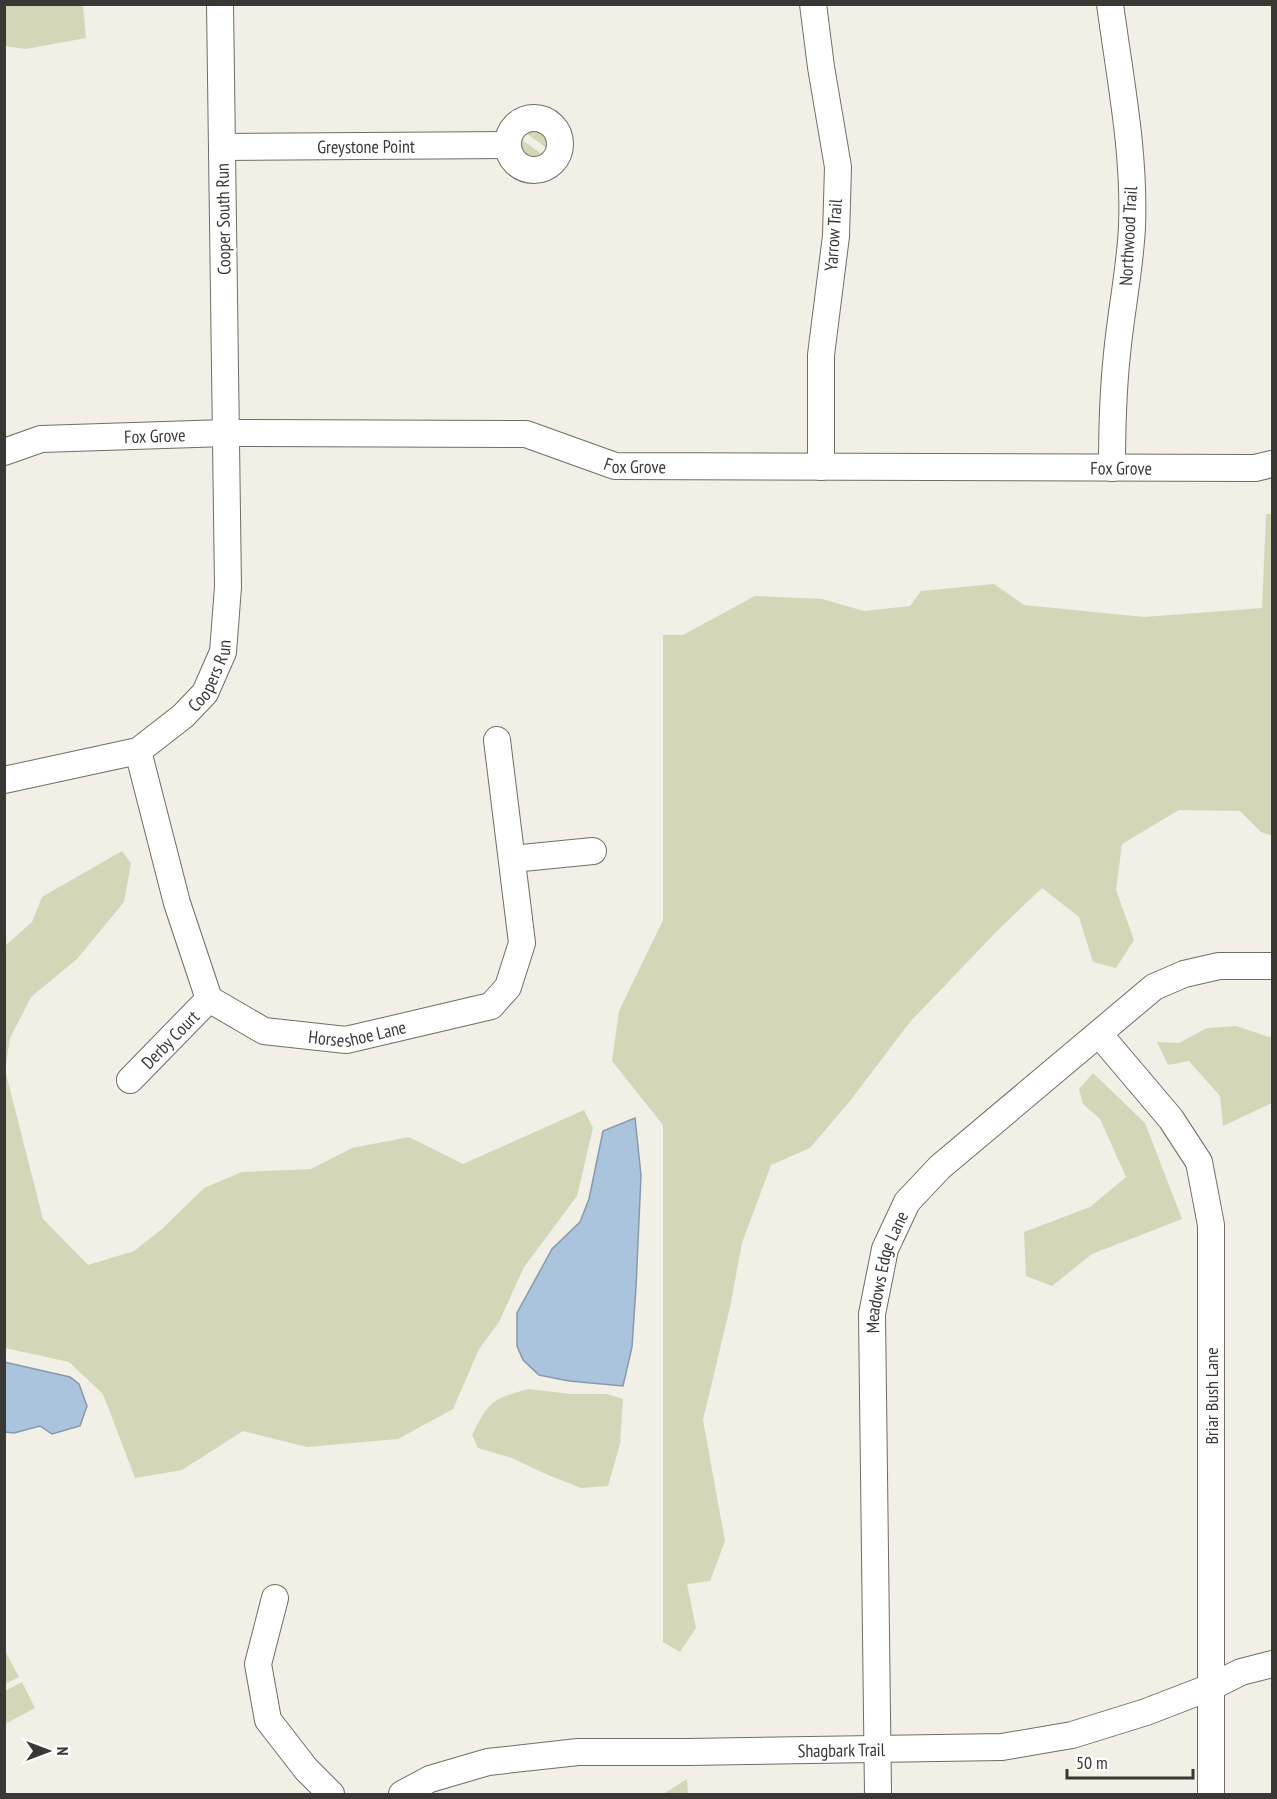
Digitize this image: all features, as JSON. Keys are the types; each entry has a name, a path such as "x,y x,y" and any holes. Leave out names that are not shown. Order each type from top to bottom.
{"street":[{"name":"Cooper South Run","path":"220,4 226,433"},
{"name":"Yarrow Trail","path":"813,4 838,167 836,236 821,355 821,467"},
{"name":"Northwood Trail","path":"1110,4 1126,108 1132,189 1129,261 1116,355 1112,468"},
{"name":"Greystone Point","path":"222,147 508,145"},
{"name":"Fox Grove","path":"4,452 41,440 226,433 526,434 615,466 1255,468 1272,464"},
{"name":"Coopers Run","path":"4,780 138,751 183,716 205,693 223,652 228,587 226,433"},
{"name":"Horseshoe Lane","path":"209,999 264,1031 346,1040 491,1006 508,987 522,943 497,740"},
{"path":"138,751 177,903 209,999"},
{"path":"512,859 593,852"},
{"name":"Meadows Edge Lane","path":"878,1794 872,1314 885,1249 907,1202 940,1167 1154,987 1184,974 1219,966 1272,966"},
{"name":"Derby Court","path":"130,1080 209,999"},
{"name":"Briar Bush Lane","path":"1099,1034 1172,1119 1199,1162 1211,1224 1211,1794"},
{"path":"275,1598 258,1664 268,1720 306,1769 331,1794"},
{"name":"Shagbark Trail","path":"402,1794 430,1779 488,1762 578,1752 1002,1747 1072,1735 1146,1712 1211,1687 1241,1672 1272,1664"}],"green space":[{"path":"4,5 83,5 86,38 26,49 5,46"},
{"path":"533,130 546,136 548,149 526,133"},
{"path":"521,139 543,155 532,158 526,156 521,149"},
{"path":"1266,514 1272,514 1272,836 1261,832 1240,811 1179,810 1122,844 1116,890 1134,940 1116,968 1093,962 1079,917 1042,888 997,931 910,1022 850,1101 810,1148 771,1165 742,1243 730,1307 703,1420 725,1541 710,1581 687,1584 696,1628 680,1652 663,1642 663,1125 612,1061 619,1011 663,920 663,635 683,635 755,596 822,599 864,611 910,606 921,591 994,584 1024,605 1144,617 1262,608"},
{"path":"122,851 131,863 124,902 77,959 31,997 10,1038 5,1070 5,946 32,922 42,897"},
{"path":"1236,1026 1272,1038 1272,1103 1223,1126 1220,1096 1189,1061 1168,1065 1157,1042 1179,1043 1207,1028"},
{"path":"5,1070 43,1219 88,1265 134,1251 162,1229 204,1188 242,1172 311,1169 352,1148 409,1137 463,1164 584,1110 593,1128 577,1196 524,1267 499,1322 479,1349 453,1409 398,1439 307,1447 243,1431 182,1470 135,1478 103,1394 69,1362 5,1348"},
{"path":"1093,1073 1145,1123 1182,1219 1092,1254 1052,1286 1026,1276 1024,1232 1090,1207 1126,1177 1100,1119 1083,1104 1079,1089"},
{"path":"528,1389 571,1394 607,1394 623,1399 620,1444 608,1486 581,1488 512,1458 478,1448 472,1435 488,1408 499,1399"},
{"path":"4,1652 19,1677 5,1684"},
{"path":"22,1682 35,1708 5,1724 5,1691"},
{"path":"687,1779 688,1794 663,1794"}],"water":[{"path":"635,1118 641,1175 636,1287 632,1347 623,1386 569,1381 539,1375 523,1360 517,1346 517,1313 552,1249 580,1222 589,1199 603,1131"},
{"path":"4,1362 70,1377 79,1384 87,1406 80,1426 52,1434 40,1426 14,1433 5,1432"}]}
